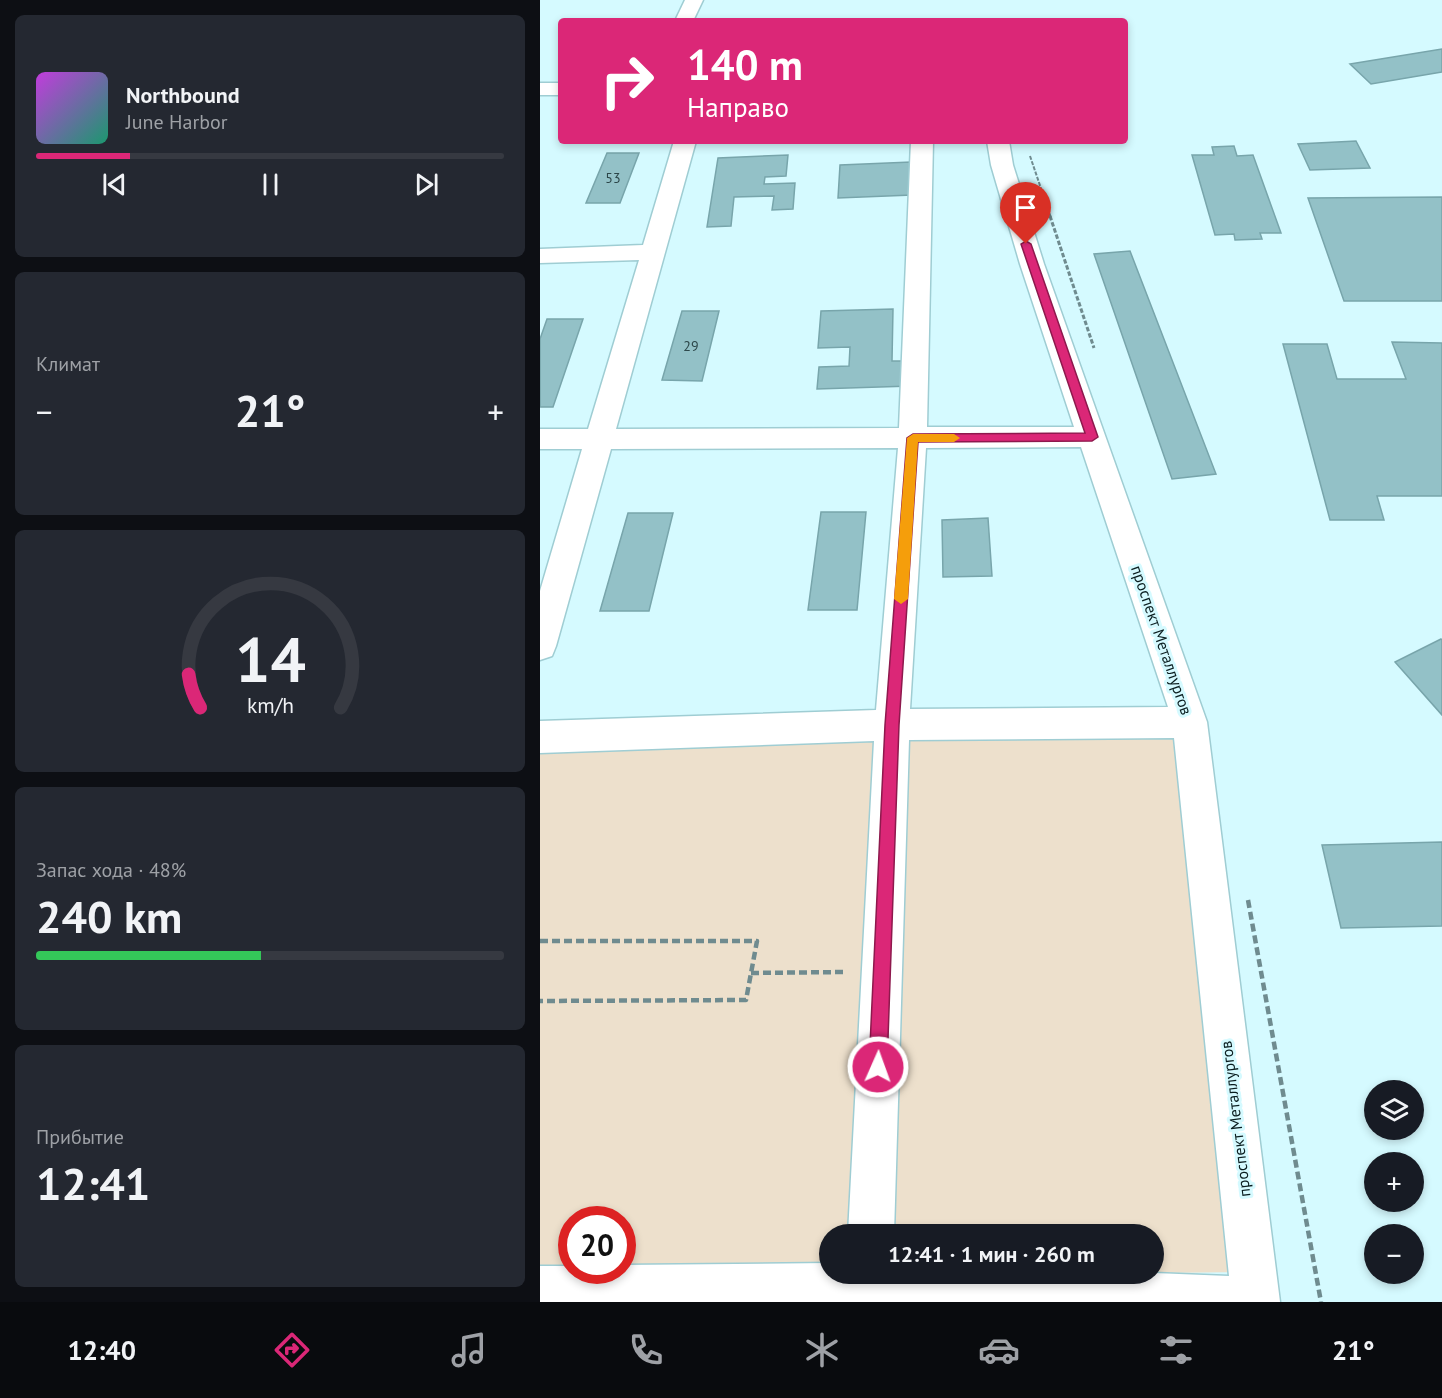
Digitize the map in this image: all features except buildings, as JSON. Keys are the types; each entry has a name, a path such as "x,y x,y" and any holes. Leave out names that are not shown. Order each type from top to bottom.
{"street":[{"path":"685,18 694,0"},
{"path":"540,89 558,89"},
{"path":"540,646 684,144"},
{"path":"871,1224 892,725 913,438 922,144"},
{"name":"проспект Металлургов","path":"998,144 1002,165 1032,264 1190,722 1256,1302"},
{"path":"540,256 652,252"},
{"path":"540,439 1092,437"},
{"path":"540,737 892,725 1190,722"},
{"path":"540,1290 869,1287 1256,1302"}],"path":[{"path":"540,941 757,940 746,1000 540,1001"},
{"path":"751,974 882,972"}],"shaded area":[{"path":"1181,720 1252,1272 1164,1273 1164,1224 819,1224 819,1277 636,1279 636,1206 558,1206 558,1280 540,1280 540,743"}],"slow traffic":[{"path":"901,599 913,438 954,438"}],"route":[{"path":"878,1067 892,725 913,438 1092,437 1026,244"}]}
